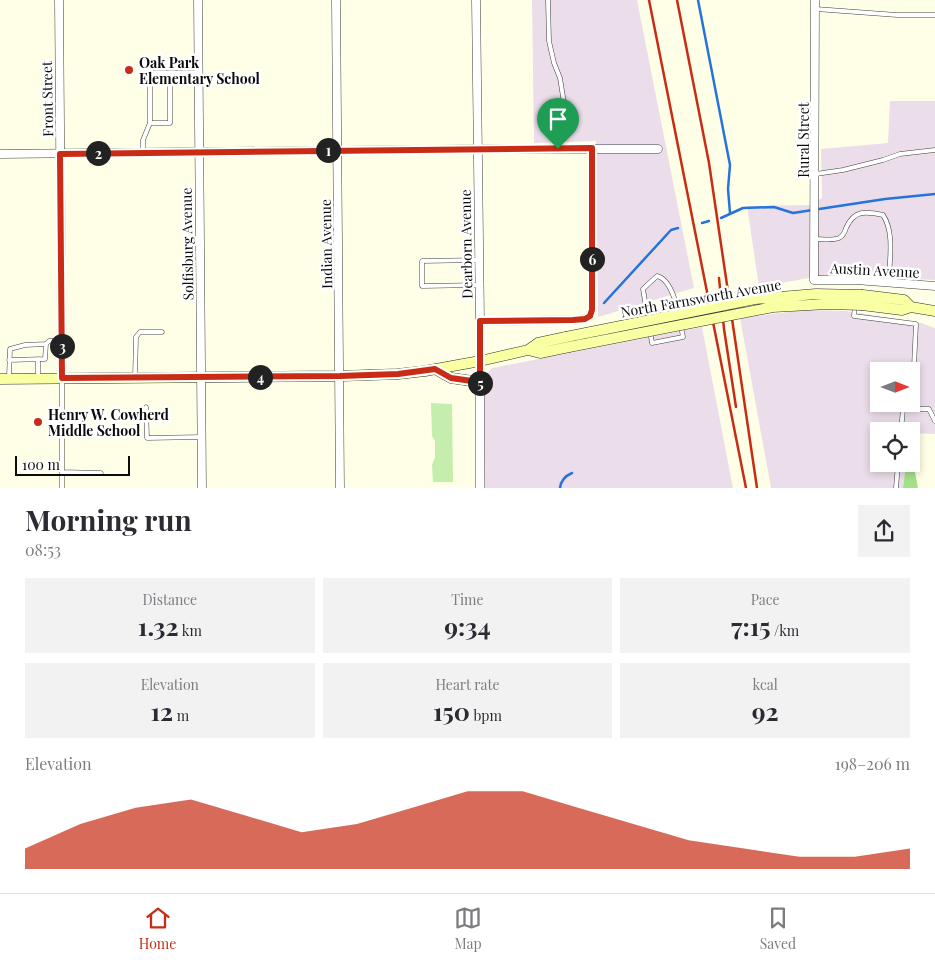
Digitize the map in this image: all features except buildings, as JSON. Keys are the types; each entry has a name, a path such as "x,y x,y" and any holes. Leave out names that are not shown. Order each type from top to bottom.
{"main road":[{"name":"North Farnsworth Avenue","path":"4,379 398,374 480,361 528,350 538,343 568,342 755,299 816,294 863,300 904,300 911,307 935,311"},
{"path":"435,369 451,378 472,381 480,388"}],"street":[{"name":"Front Street","path":"59,0 62,378"},
{"name":"Solfisburg Avenue","path":"198,0 202,488"},
{"name":"Indian Avenue","path":"336,0 340,488"},
{"name":"Dearborn Avenue","path":"476,0 480,488"},
{"name":"Rural Street","path":"814,280 816,174 815,0"},
{"path":"0,154 592,148 658,149"},
{"path":"480,321 585,319 590,316 592,310 592,148"},
{"name":"Austin Avenue","path":"814,280 856,280 935,286"}],"lane":[{"path":"548,0 549,41 560,78 564,103 559,120 558,149"},
{"path":"816,9 897,15 935,15"},
{"path":"143,152 143,140 150,123 150,73 198,73"},
{"path":"150,123 170,123 170,73"},
{"path":"816,174 844,170 900,154 935,150"},
{"path":"815,234 831,239 840,238 851,218 856,214 874,213 883,215 888,223 890,232 889,282"},
{"path":"478,260 422,261 422,286 479,285"},
{"path":"657,276 667,284 674,297 683,337 652,343 643,289 657,276"},
{"path":"856,280 854,316 916,324 914,362"},
{"path":"135,378 136,337 140,332 162,332"},
{"path":"4,379 10,360 10,349 62,340"},
{"path":"10,360 45,359 46,344"},
{"path":"38,359 38,379"},
{"path":"62,378 62,488"},
{"path":"146,407 147,438 202,437"},
{"path":"920,409 929,410 935,421"},
{"path":"62,472 101,473"},
{"path":"896,488 897,472"}],"shaded area":[{"path":"532,0 637,0 694,288 598,317 596,141 534,143"},
{"path":"890,101 935,101 935,280 825,275 759,287 747,206 811,205 822,198 821,149 888,143"},
{"path":"804,310 846,311 921,323 935,328 935,434 920,433 920,422 870,422 870,472 905,472 903,488 771,488 740,318"},
{"path":"702,327 733,488 485,488 483,381 492,368"}],"green space":[{"path":"431,403 452,404 453,482 433,482 432,465 435,457 435,441 432,436"},
{"path":"905,472 915,472 918,488 903,488"}],"waterway":[{"path":"698,0 730,165 728,189 730,213"},
{"path":"721,218 743,208 774,207 793,213 885,199 935,194"},
{"path":"702,223 709,221"},
{"path":"604,303 671,230 678,228"},
{"path":"560,488 567,475 572,473"}],"railway":[{"path":"649,0 746,488"},
{"path":"677,0 709,163 757,488"},
{"path":"719,278 724,329 736,407"}],"place":[{"name":"Oak Park Elementary School","path":"129,70"},
{"name":"Henry W. Cowherd Middle School","path":"38,422"}],"route":[{"path":"592,148 592,310 590,316 585,319 480,321 480,388 472,381 451,378 435,369 398,374 340,376 62,378 60,154 558,149 592,148"}]}
